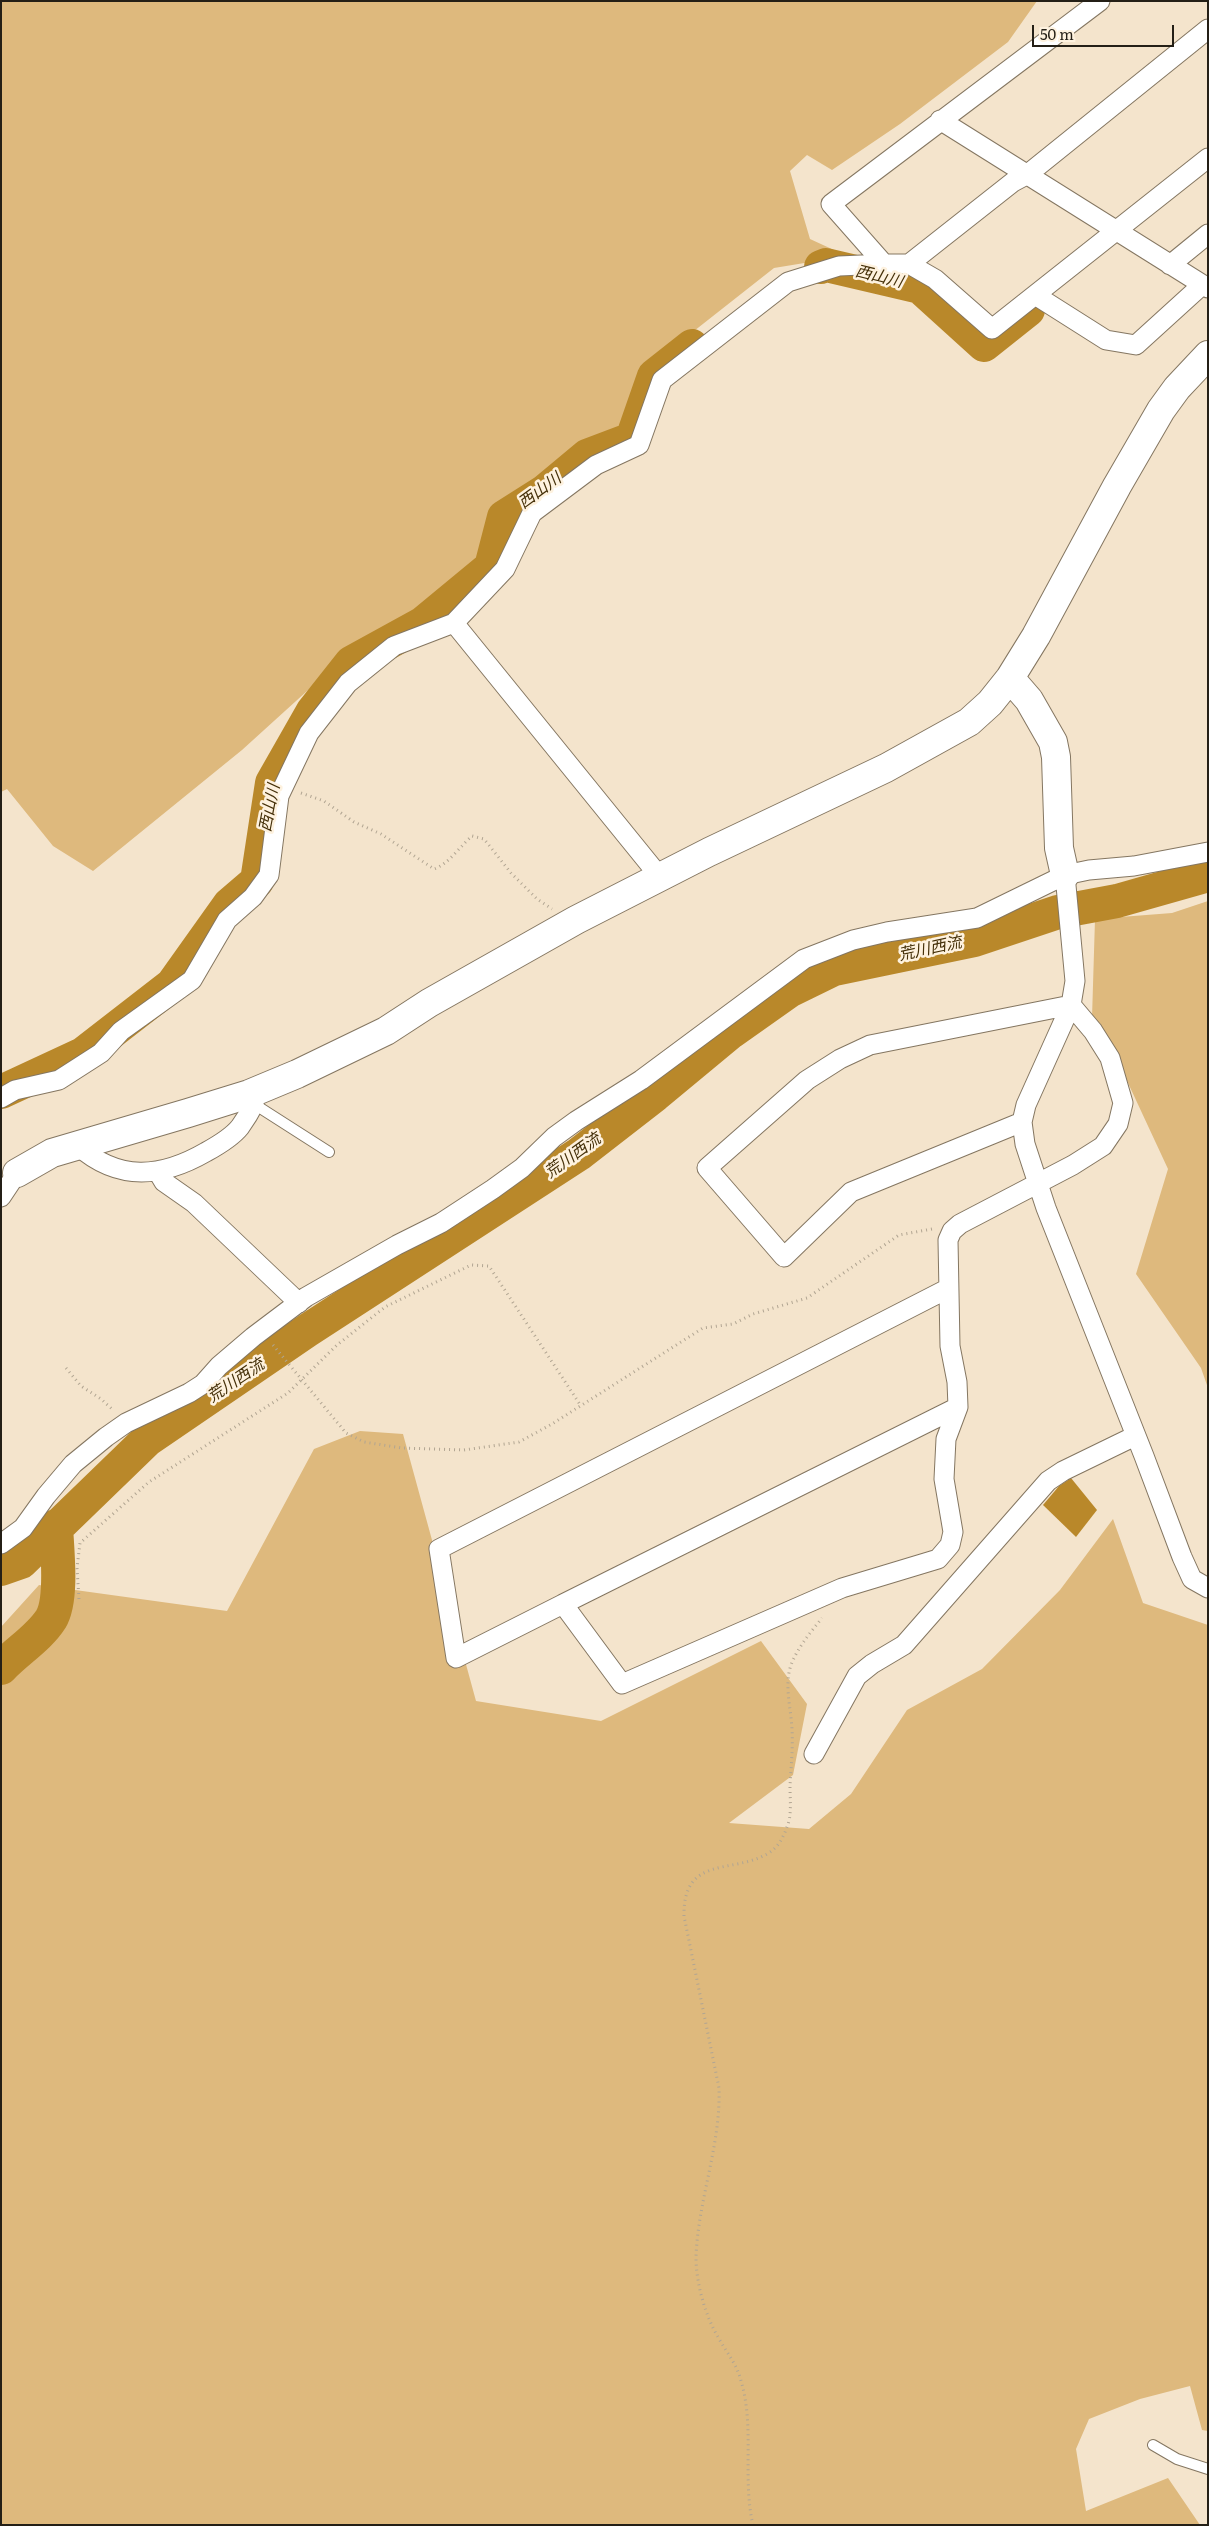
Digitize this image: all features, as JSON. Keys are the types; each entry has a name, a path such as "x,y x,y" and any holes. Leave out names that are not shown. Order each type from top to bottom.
{"street":[{"path":"884,264 830,204 1100,1"},
{"path":"909,264 1028,174 1208,29"},
{"path":"940,120 1205,286 1136,345 1106,340 1035,295"},
{"path":"1,1098 15,1090 59,1080 102,1053 121,1031 192,980 227,920 253,897 269,875 279,796 309,734 348,683 394,646 454,624 505,569 532,513 596,465 639,445 662,380 788,282 839,266 909,264 935,279 992,329 1208,158"},
{"path":"1170,265 1208,234"},
{"path":"7,1185 52,1152 251,1099 297,1074 386,1032 429,1003 573,922 660,877 886,768 969,722 990,703 1010,678 1036,636 1116,486 1161,410 1176,388 1208,355"},
{"path":"454,624 660,877"},
{"path":"1010,678 1029,700 1053,742 1056,757 1059,848 1066,879 1075,981 1071,1006 1026,1105 1022,1122 1036,1183 1192,1579 1208,1588"},
{"path":"1,1544 24,1528 46,1496 73,1464 126,1423 189,1393 203,1384 219,1366 299,1302 397,1245 442,1223 493,1189 522,1168 554,1137 576,1120 641,1080 804,959 846,943 887,932 977,918 1089,870 1134,866 1208,852"},
{"path":"1022,1122 851,1192 784,1257 707,1168 806,1080 840,1059 870,1045 1071,1006"},
{"path":"562,1604 622,1684 842,1588 938,1559 950,1545 953,1532 944,1479 946,1440 958,1407 957,1382 950,1346 947,1289 948,1240 952,1231 960,1224 1073,1165 1103,1146 1118,1124 1122,1103 1110,1058 1093,1031 1071,1006"},
{"path":"77,1145 87,1154 116,1169 144,1173 158,1172 190,1161 216,1146 239,1128 251,1099"},
{"path":"158,1172 164,1182 194,1203 299,1302"},
{"path":"947,1289 439,1549 456,1658 958,1407"},
{"path":"814,1754 857,1676 872,1664 904,1645 1048,1481 1063,1470 1135,1436"}],"lane":[{"path":"251,1099 329,1152"},
{"path":"1153,2445 1177,2459 1208,2469"}],"path":[{"path":"283,787 324,801 354,822 382,834 434,868 442,866 458,847 472,836 484,839 511,873 538,899 573,922"},
{"path":"267,1338 346,1433 364,1442 402,1448 464,1450 519,1442 581,1406 703,1328 734,1324 753,1314 807,1298 899,1235 943,1227 952,1231"},
{"path":"79,1599 77,1568 80,1543 149,1482 288,1392 337,1345 385,1307 471,1265 490,1266 581,1406"},
{"path":"66,1368 81,1386 101,1399 126,1423"},
{"path":"753,2525 746,2403 741,2380 730,2355 708,2319 699,2283 696,2259 705,2184 720,2116 720,2107 719,2088 684,1916 684,1900 692,1883 704,1872 723,1865 749,1861 768,1854 782,1841 789,1823 792,1731 788,1686 790,1667 798,1649 827,1612"}],"shaded area":[{"path":"1,1 1037,1 1008,42 900,124 832,170 807,155 790,171 810,239 847,256 774,268 647,368 626,433 566,460 501,508 479,561 421,615 339,662 242,750 93,871 53,846 7,789 1,792"},
{"path":"1208,901 1208,1388 1201,1368 1136,1274 1168,1169 1122,1070 1092,1018 1095,919 1172,913"},
{"path":"360,1431 403,1434 476,1701 601,1721 761,1641 807,1704 793,1775 729,1823 809,1829 851,1794 907,1710 982,1669 1060,1590 1113,1519 1143,1603 1208,1625 1208,2431 1202,2430 1190,2386 1140,2399 1089,2419 1076,2449 1086,2511 1168,2478 1200,2525 1,2525 1,1627 39,1585 227,1611 314,1449"},
{"path":"1071,1478 1097,1510 1076,1537 1043,1505 1059,1486"}],"waterway":[{"name":"西山川","path":"821,267 826,265 920,287 984,345 1028,310"},
{"name":"西山川","path":"1,1092 83,1054 172,985 229,905 257,881 272,783 313,711 351,663 422,624 491,567 504,517 545,491 587,456 632,439 654,376 692,346"},
{"name":"荒川西流","path":"1,1569 21,1562 147,1440 308,1330 579,1154 655,1095 731,1032 789,991 834,969 974,940 1058,912 1117,901 1208,875"},
{"path":"1,1668 46,1626 55,1610 58,1587 56,1526"}]}
